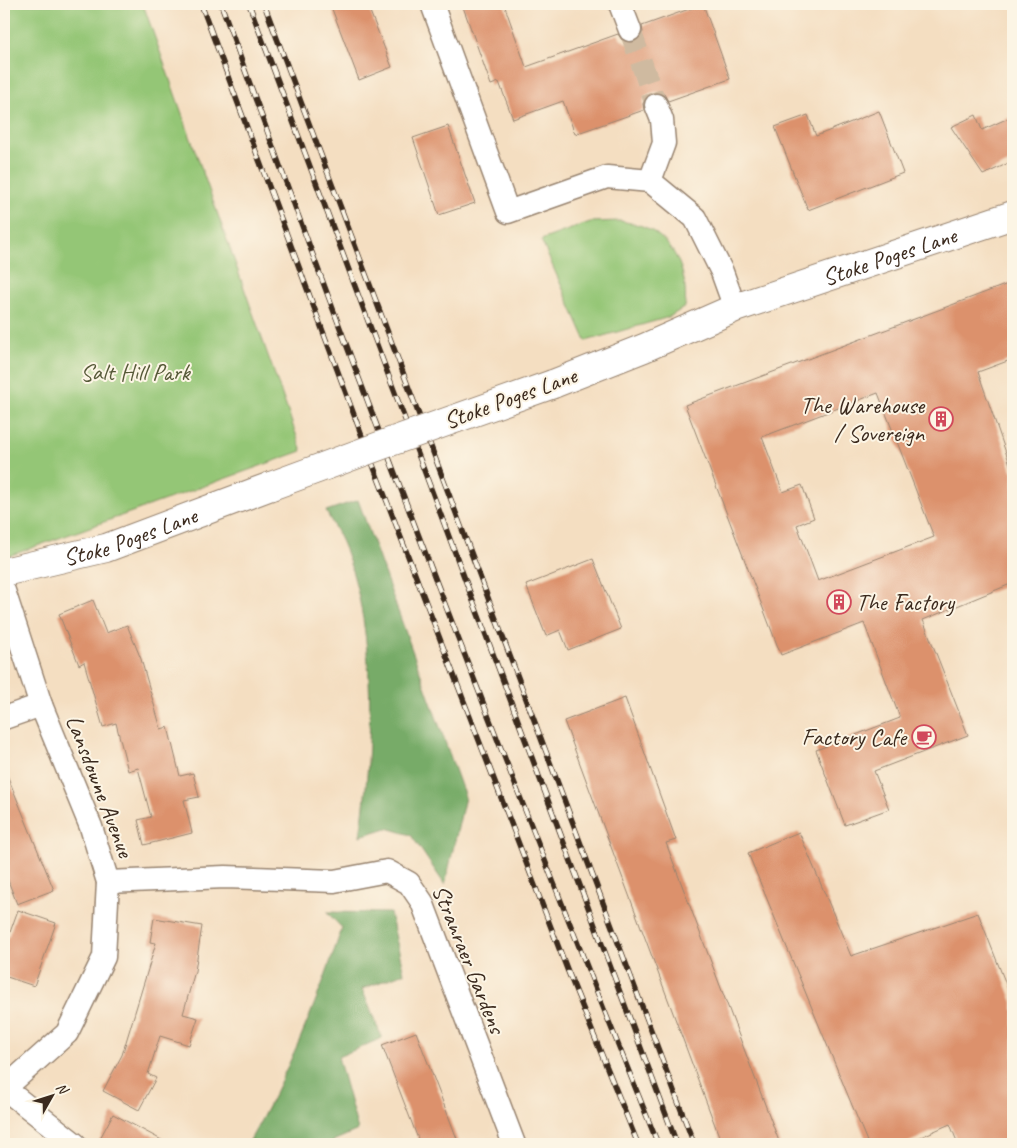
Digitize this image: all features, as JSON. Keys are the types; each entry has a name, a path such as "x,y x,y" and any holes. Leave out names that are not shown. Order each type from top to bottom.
{"street":[{"path":"432,4 508,212 607,177 650,181 695,218 722,272 735,308"},
{"path":"620,4 630,30"},
{"path":"650,181 664,143 662,120 656,105"},
{"name":"Stoke Poges Lane","path":"4,572 106,548 393,440 553,384 644,348 735,308 1013,215"},
{"name":"Lansdowne Avenue","path":"4,591 41,705 91,827 108,882 104,957 67,1033 4,1089"},
{"path":"4,718 41,705"},
{"name":"Stranraer Gardens","path":"108,882 225,877 334,881 387,871 409,883 422,902 514,1144"},
{"path":"4,1089 75,1144"}],"green space":[{"name":"Salt Hill Park","path":"4,4 143,4 302,451 9,556 4,556"},
{"path":"621,221 647,228 666,243 673,252 685,283 685,307 669,317 586,341 541,240 590,222"},
{"path":"358,500 465,797 445,885 411,835 387,828 360,836 368,767 370,693 367,656 363,620 356,585 344,547 326,511"},
{"path":"327,912 390,913 404,973 362,989 382,1038 338,1057 358,1130 333,1141 334,1144 248,1144 276,1092 300,1038 342,928"}],"building":[{"path":"345,4 367,4 392,67 359,80 332,9"},
{"path":"462,4 504,4 526,67 618,34 627,43 634,42 640,38 643,32 642,26 703,4 730,79 668,101 664,94 652,93 645,97 644,110 575,134 563,101 513,119 499,82 491,85"},
{"path":"879,111 903,173 808,210 775,127 808,115 816,136"},
{"path":"976,115 982,130 1013,116 1013,161 983,175 951,127"},
{"path":"448,126 475,203 439,215 413,138"},
{"path":"1013,282 1013,359 978,372 1013,473 1013,583 923,620 968,735 874,771 889,809 845,825 816,750 900,718 864,623 781,655 685,405","holes":["878,393 934,537 818,581 797,525 814,518 802,485 783,492 762,437"]},
{"path":"593,559 621,629 568,650 560,630 546,636 526,585"},
{"path":"93,600 106,633 127,625 141,659 161,729 168,727 180,776 193,773 199,797 184,800 192,833 144,845 138,820 151,817 138,768 128,771 116,723 103,727 84,662 79,665 59,614"},
{"path":"625,698 676,840 666,843 780,1144 722,1144 564,721"},
{"path":"5,770 54,890 17,904 4,870"},
{"path":"799,832 851,956 978,913 1013,1002 1013,1144 958,1144 950,1124 905,1144 868,1144 748,853"},
{"path":"18,910 56,923 34,986 4,976 4,949"},
{"path":"154,918 202,926 195,971 183,1014 198,1018 189,1045 160,1036 148,1074 156,1078 139,1110 103,1091 122,1055 156,943 150,942"},
{"path":"416,1032 459,1144 420,1144 382,1045"},
{"path":"113,1114 169,1144 97,1144"}],"tunnel":[{"path":"630,30 656,105"}],"railway":[{"path":"201,4 363,439 567,969 638,1144"},
{"path":"221,4 326,291 434,576 658,1144"},
{"path":"249,4 677,1144"},
{"path":"264,4 694,1144"}],"place":[{"name":"The Warehouse / Sovereign","path":"941,419"},
{"name":"The Factory","path":"839,602"},
{"name":"Factory Cafe","path":"924,737"}]}
